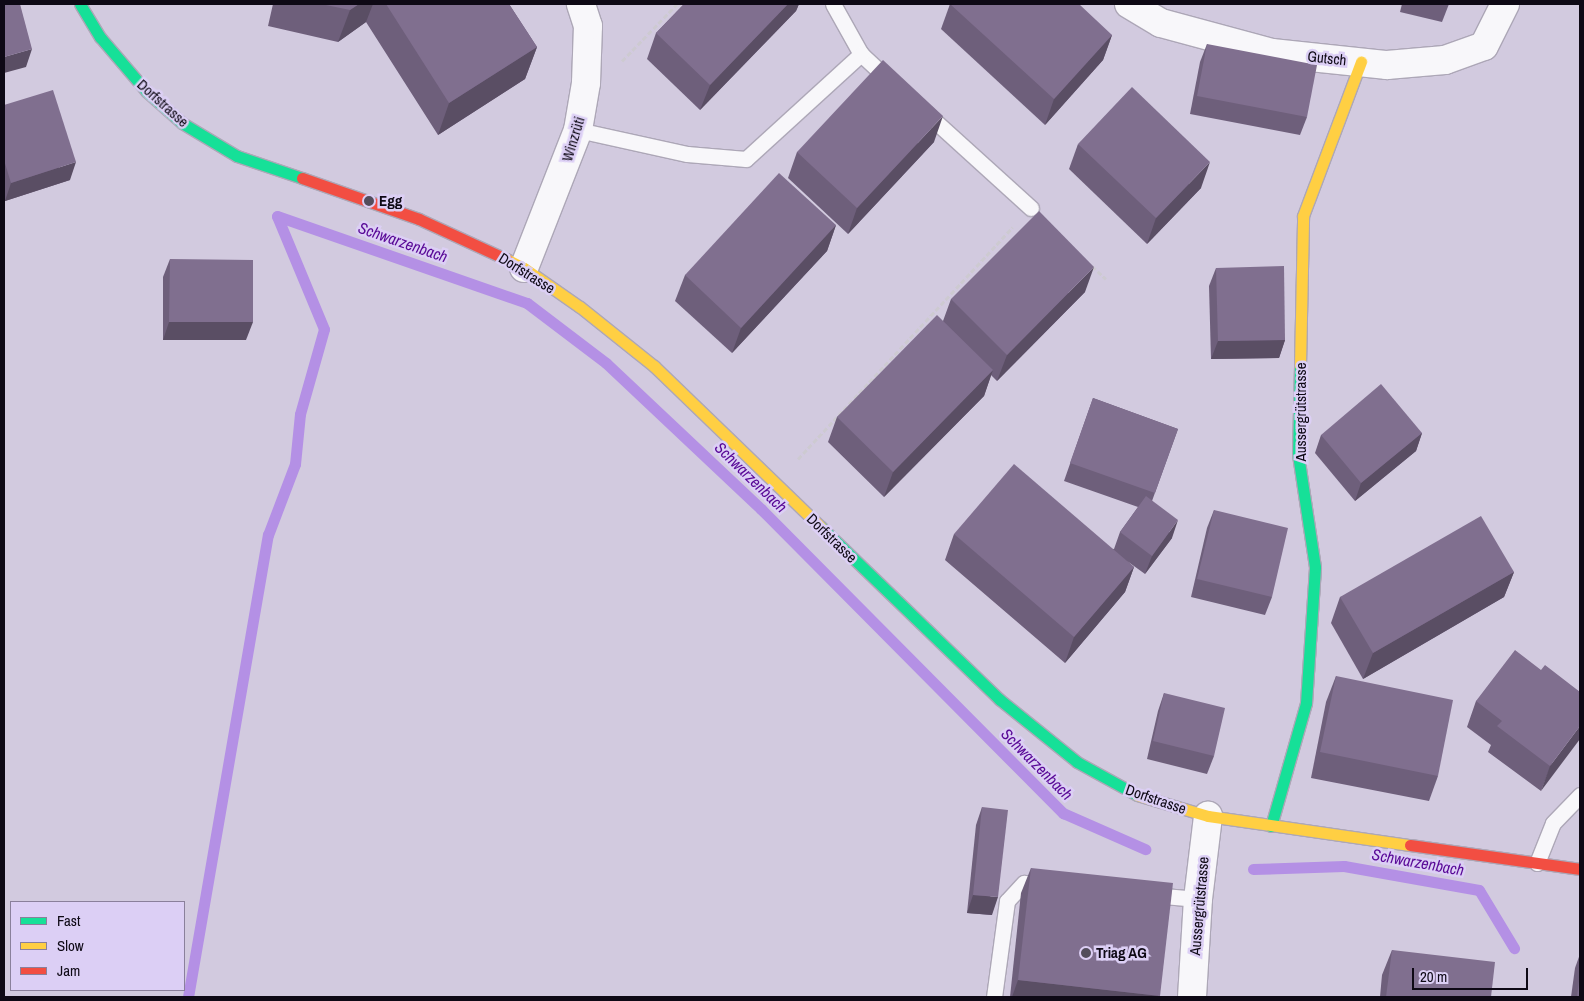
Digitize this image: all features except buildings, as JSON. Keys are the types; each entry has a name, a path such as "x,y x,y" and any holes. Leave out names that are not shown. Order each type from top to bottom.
{"street":[{"name":"Dorfstrasse","path":"80,4 100,37 141,85 190,128 237,156 419,219 524,268 580,307 654,366 999,699 1077,762 1108,781 1140,797 1208,816 1580,869"},
{"name":"Winzrüti","path":"524,268 578,130 586,83 588,26 581,4"},
{"name":"Gutsch","path":"1129,4 1161,23 1272,53 1387,65 1445,60 1484,46 1505,4"},
{"name":"Aussergrütstrasse","path":"1271,826 1306,703 1315,567 1298,455 1303,216 1360,62"},
{"name":"Aussergrütstrasse","path":"1192,997 1198,899 1208,816"}],"lane":[{"path":"833,4 861,54 1031,208"},
{"path":"578,130 687,154 746,159 861,54"},
{"path":"1537,863 1553,823 1580,795"},
{"path":"994,997 1007,901 1024,882 1063,886"},
{"path":"1140,893 1198,899"}],"path":[{"path":"583,102 677,4"},
{"path":"775,483 1031,208"},
{"path":"1086,260 1106,279"}],"waterway":[{"name":"Schwarzenbach","path":"277,216 527,303 606,363 761,509 1063,813 1145,849"},
{"path":"188,997 268,535 295,464 300,414 324,329 277,216"},
{"name":"Schwarzenbach","path":"1253,869 1344,866 1479,890 1514,948"}],"traffic: fast":[{"path":"80,4 100,37 147,92 182,123 237,156 302,178"},
{"path":"1271,826 1306,703 1315,567 1298,455 1300,365"},
{"path":"821,527 999,699 1077,762 1137,795"}],"traffic: slow":[{"path":"1300,365 1303,216 1361,62"},
{"path":"506,259 524,268 580,307 654,366 821,527"},
{"path":"1137,795 1208,816 1410,845"}],"traffic: jam":[{"path":"302,178 419,219 506,259"},
{"path":"1410,845 1580,869"}],"place":[{"name":"Egg","path":"369,201"},
{"name":"Triag AG","path":"1086,953"}]}
